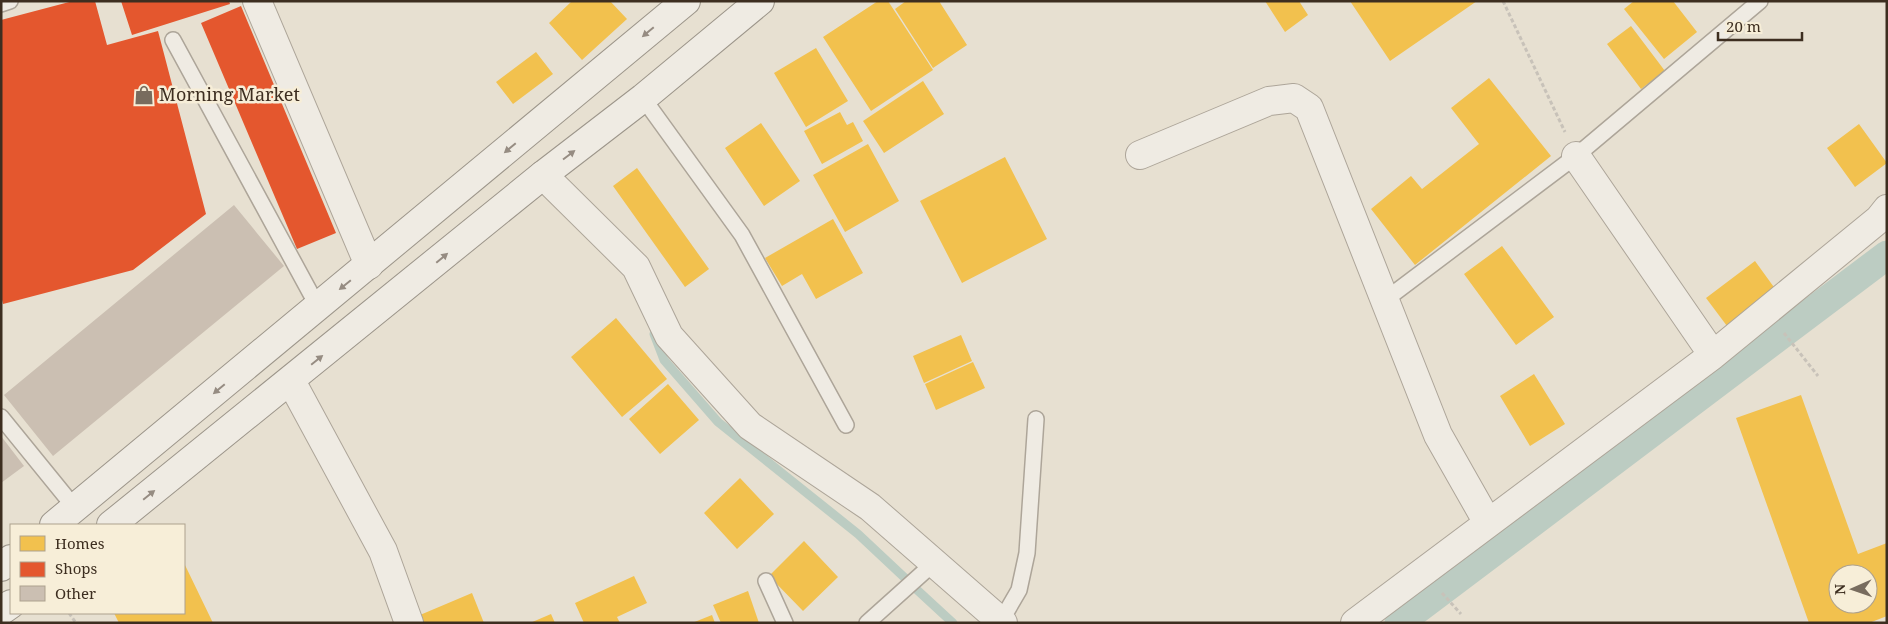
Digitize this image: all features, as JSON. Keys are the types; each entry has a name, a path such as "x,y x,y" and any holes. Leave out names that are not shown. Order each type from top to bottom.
{"street":[{"path":"257,1 369,265"},
{"path":"55,524 686,1"},
{"path":"112,524 543,175 643,98 760,1"},
{"path":"1140,155 1269,101 1294,98 1309,108 1438,435 1488,523"},
{"path":"1576,156 1713,355"},
{"path":"543,175 636,266 669,336 750,426 870,507 1002,622"},
{"path":"1355,623 1713,355 1879,219 1887,209"},
{"path":"291,381 383,551 409,623"}],"lane":[{"path":"1,4 10,1"},
{"path":"1385,300 1576,156 1760,1"},
{"path":"173,40 318,307"},
{"path":"643,98 742,235 846,425"},
{"path":"1,417 75,508"},
{"path":"1002,622 1019,590 1027,554 1036,419"},
{"path":"867,623 935,562"},
{"path":"766,581 785,623"}],"path":[{"path":"1503,1 1576,156"},
{"path":"1766,311 1818,376"}],"building: Homes":[{"path":"572,1 610,1 627,19 582,60 549,23"},
{"path":"878,1 888,1 933,70 871,111 823,37"},
{"path":"906,1 939,1 967,45 933,68 895,9"},
{"path":"1265,1 1299,1 1308,15 1285,32"},
{"path":"1350,1 1477,1 1390,61"},
{"path":"1634,1 1673,1 1697,32 1664,59 1624,9"},
{"path":"1631,26 1665,71 1641,89 1607,44"},
{"path":"816,48 848,101 806,127 774,73"},
{"path":"536,52 553,74 513,104 496,82"},
{"path":"1489,78 1551,156 1415,265 1371,209 1411,176 1422,189 1479,144 1451,108"},
{"path":"923,81 944,114 884,153 863,121"},
{"path":"840,112 847,125 853,122 863,141 822,164 804,131"},
{"path":"761,123 800,181 764,206 725,148"},
{"path":"1859,124 1887,163 1855,187 1827,148"},
{"path":"868,144 899,201 845,232 813,175"},
{"path":"1005,157 1047,239 962,283 920,201"},
{"path":"637,168 709,269 685,287 613,186"},
{"path":"833,219 863,273 816,299 802,274 782,286 765,258"},
{"path":"1502,246 1554,317 1516,345 1464,274"},
{"path":"1755,261 1776,290 1727,326 1706,298"},
{"path":"616,318 667,379 622,417 571,357"},
{"path":"961,335 972,361 924,383 913,356"},
{"path":"973,362 985,388 936,410 925,384"},
{"path":"1534,374 1565,424 1530,446 1500,396"},
{"path":"668,384 699,420 660,454 629,419"},
{"path":"1801,395 1858,554 1887,543 1887,616 1869,623 1809,623 1736,418"},
{"path":"740,478 774,514 737,549 704,513"},
{"path":"804,541 838,577 803,611 769,576"},
{"path":"185,565 213,623 119,623 114,614 185,614"},
{"path":"634,576 647,603 617,617 620,623 584,623 575,603"},
{"path":"748,591 759,623 721,623 713,605"},
{"path":"472,593 484,623 424,623 420,615"},
{"path":"551,614 555,623 530,623"},
{"path":"712,615 715,623 692,623"}],"building: Shops":[{"path":"73,1 95,1 107,45 158,31 206,214 133,270 3,304 1,296 1,20"},
{"path":"121,1 229,1 230,4 132,35"},
{"path":"241,6 336,233 297,249 201,23"}],"building: Other":[{"path":"234,205 284,266 53,456 4,395"},
{"path":"1,436 24,466 1,483"}],"waterway":[{"path":"1399,623 1887,255"},
{"path":"654,334 664,360 718,422 858,534 906,579"},
{"path":"915,588 953,623"}],"place":[{"name":"Morning Market","path":"144,95"}]}
